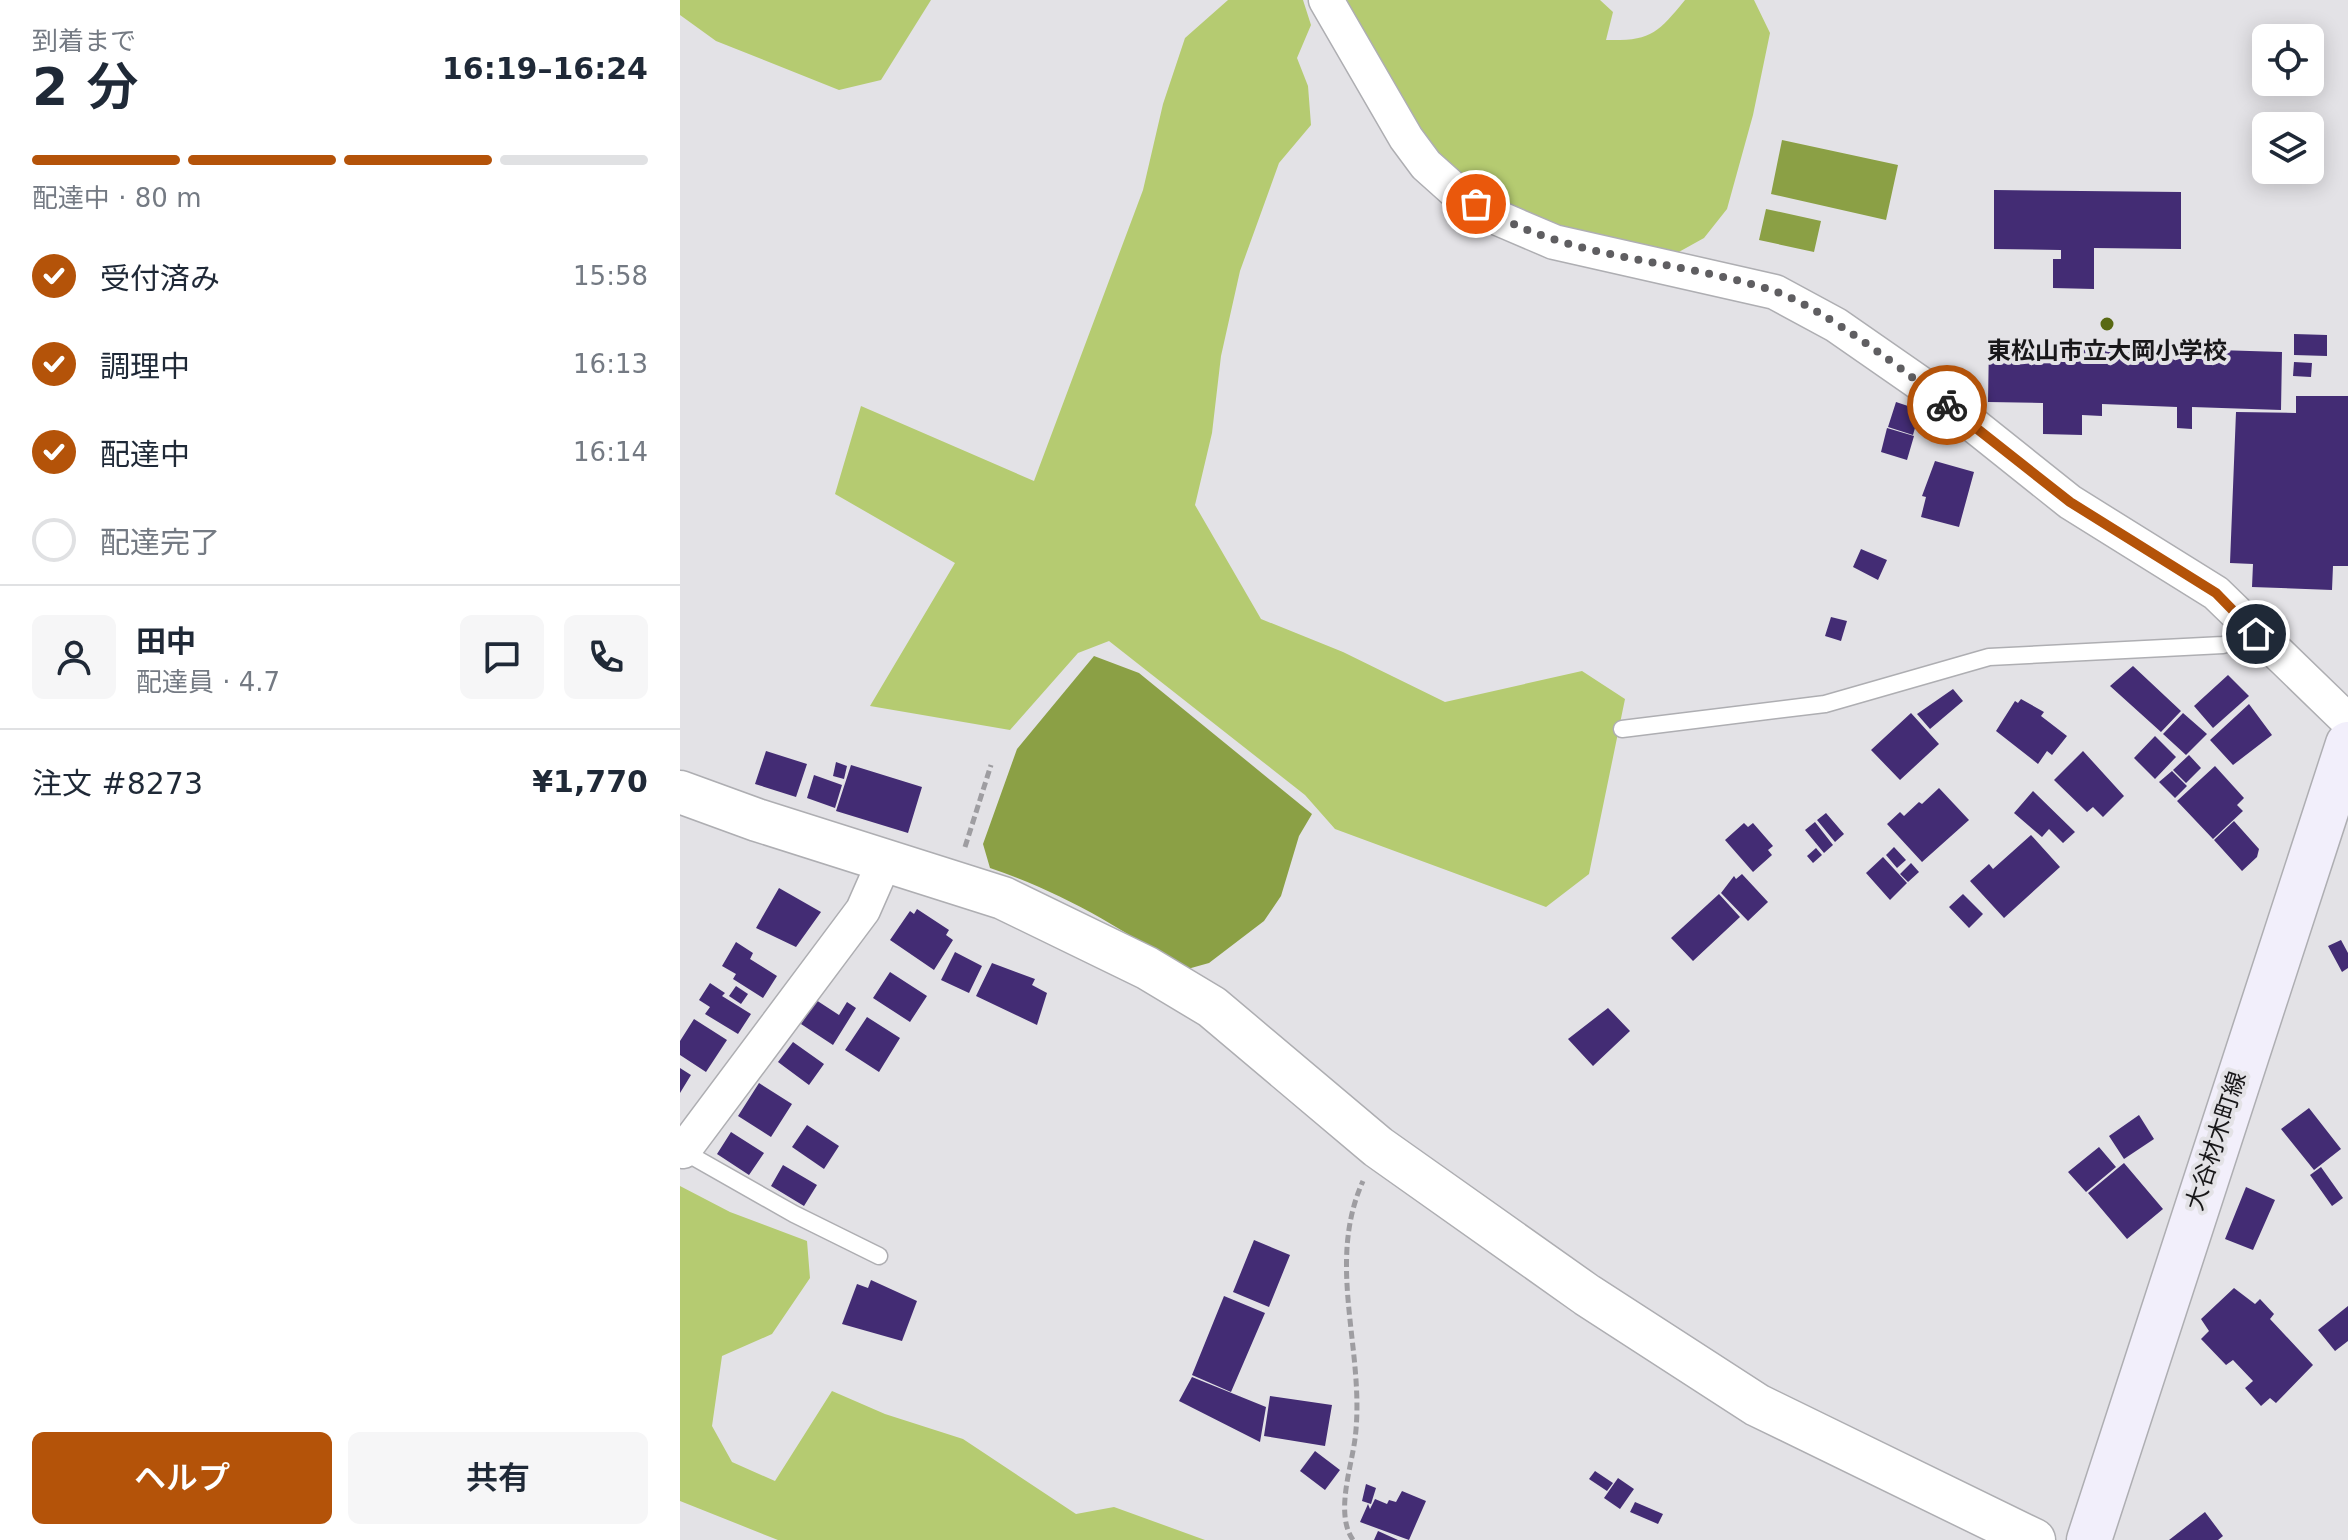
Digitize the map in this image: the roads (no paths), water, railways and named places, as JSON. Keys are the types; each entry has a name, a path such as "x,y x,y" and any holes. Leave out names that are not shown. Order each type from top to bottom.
{"main road":[{"name":"大谷材木町線","path":"2089,1540 2348,744"}],"street":[{"path":"1326,0 1406,138 1426,165 1454,190 1498,218 1554,242 1775,292 1836,325 1931,391 2070,502 2216,593 2348,721"},
{"path":"680,792 1003,898 1075,930 1147,968 1212,1007 1378,1147 1587,1295 1757,1405 2034,1540"},
{"path":"683,1151 863,910 885,860"}],"lane":[{"path":"1622,729 1825,704 1989,657 2223,645 2256,634"},
{"path":"683,1151 794,1214 879,1256"}],"place":[{"name":"東松山市立大岡小学校","path":"2107,324"}]}
